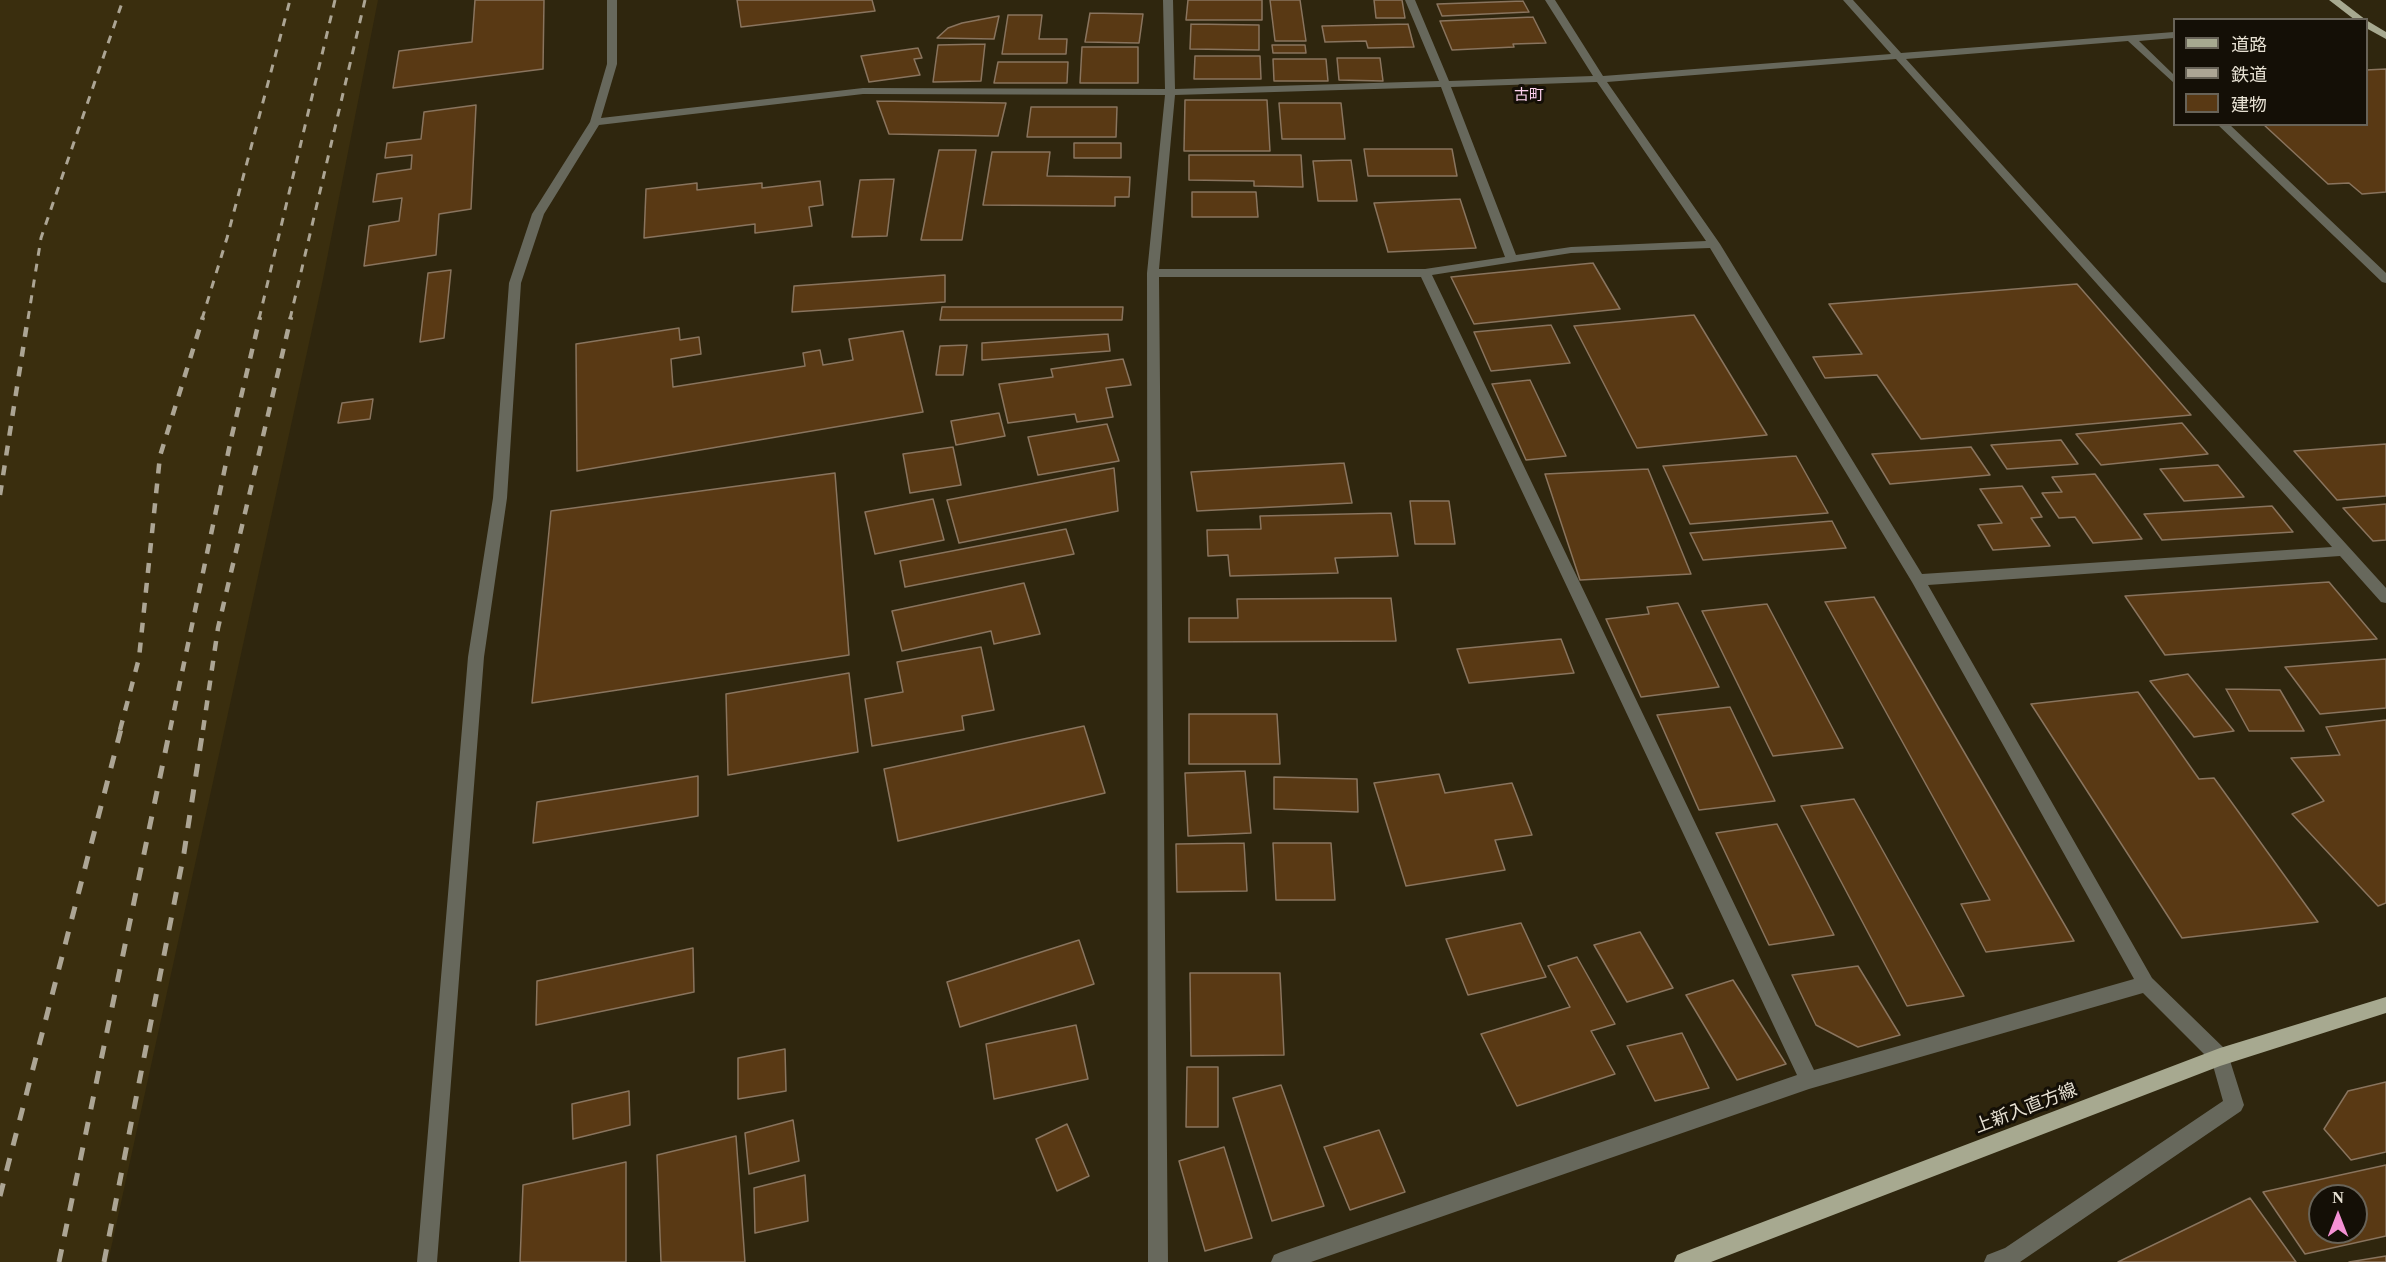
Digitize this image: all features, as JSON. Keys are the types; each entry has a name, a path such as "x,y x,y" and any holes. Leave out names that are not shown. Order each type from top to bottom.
{"main road":[{"path":"2334,0 2359,18"},
{"path":"2369,26 2386,36"},
{"name":"上新入直方線","path":"1684,1262 2220,1057 2386,1005"}],"street":[{"path":"427,1262 476,657 500,498 515,283 538,214 595,122 612,64 612,0"},
{"path":"1158,1262 1153,273 1170,92 1168,0"},
{"path":"1410,0 1445,83 1512,260"},
{"path":"1550,0 1600,79 1714,244 1918,580 2145,984 2220,1057 2234,1105 2006,1260"},
{"path":"1848,0 2386,598"},
{"path":"595,122 863,91 1170,92 1600,79 2173,35"},
{"path":"2129,37 2173,78"},
{"path":"2224,126 2386,279"},
{"path":"1153,273 1425,273 1571,250 1714,244"},
{"path":"1425,273 1809,1080"},
{"path":"1918,580 2344,551"},
{"path":"1281,1262 1809,1080 2145,984"}],"shaded area":[{"path":"0,0 378,0 323,279 108,1262 0,1262"}],"building":[{"path":"475,0 544,0 543,69 393,88 399,51 472,42"},
{"path":"737,0 872,0 875,11 741,27"},
{"path":"1188,0 1262,0 1262,20 1186,20"},
{"path":"1270,0 1300,0 1306,41 1275,41"},
{"path":"1374,0 1402,0 1405,18 1376,18"},
{"path":"1523,1 1529,12 1442,16 1437,4"},
{"path":"1090,13 1143,14 1139,43 1085,42"},
{"path":"1008,15 1042,15 1039,39 1067,39 1066,54 1002,54"},
{"path":"999,16 994,39 937,38 948,28 962,23"},
{"path":"1533,17 1546,43 1452,50 1440,21"},
{"path":"1191,24 1259,25 1259,50 1190,49"},
{"path":"1408,24 1414,47 1368,48 1366,41 1325,42 1322,26"},
{"path":"985,44 981,81 933,82 938,45"},
{"path":"1272,45 1305,45 1306,53 1273,53"},
{"path":"1082,47 1138,47 1138,83 1080,83"},
{"path":"918,48 922,58 914,59 920,75 869,82 861,56"},
{"path":"1195,56 1260,56 1261,79 1194,79"},
{"path":"1337,58 1380,58 1383,81 1339,80"},
{"path":"1273,59 1326,59 1328,81 1274,81"},
{"path":"998,62 1068,62 1067,83 994,83"},
{"path":"2386,69 2386,192 2362,194 2349,183 2328,184 2265,126 2368,126 2368,70"},
{"path":"1185,100 1267,100 1270,151 1184,151"},
{"path":"877,101 1006,103 998,136 889,134"},
{"path":"1279,103 1341,103 1345,139 1282,139"},
{"path":"476,105 471,209 439,214 436,255 364,266 369,226 399,221 402,198 373,202 377,174 411,169 412,155 385,158 387,143 421,139 424,112"},
{"path":"1031,107 1117,107 1116,137 1027,137"},
{"path":"1074,143 1121,143 1121,158 1074,158"},
{"path":"1364,149 1452,149 1457,176 1368,176"},
{"path":"939,150 976,150 962,240 921,240"},
{"path":"992,152 1050,152 1047,176 1130,177 1129,197 1115,197 1115,206 983,205"},
{"path":"1189,155 1301,155 1303,187 1254,186 1254,181 1189,180"},
{"path":"1351,160 1357,201 1318,201 1313,161"},
{"path":"894,179 887,236 852,237 860,180"},
{"path":"820,181 823,205 809,207 812,226 755,233 755,224 644,238 646,189 697,183 697,190 762,183 762,188"},
{"path":"1192,192 1256,192 1258,217 1192,217"},
{"path":"1460,199 1476,248 1388,252 1374,203"},
{"path":"1593,263 1620,309 1474,324 1451,277"},
{"path":"451,270 444,338 420,342 428,273"},
{"path":"945,275 945,302 792,312 794,286"},
{"path":"2077,284 2191,415 1921,439 1877,375 1825,378 1813,357 1862,354 1829,304"},
{"path":"942,307 1123,307 1122,320 940,320"},
{"path":"1694,315 1767,435 1637,448 1574,326"},
{"path":"1551,325 1570,363 1491,371 1474,332"},
{"path":"679,328 680,340 699,337 701,354 671,359 673,387 805,366 803,353 820,350 823,365 853,360 849,339 903,331 923,412 577,471 576,344"},
{"path":"1108,334 1110,351 982,360 982,343"},
{"path":"967,345 963,375 936,375 940,346"},
{"path":"1123,359 1131,385 1106,388 1113,417 1077,422 1075,414 1008,423 999,384 1053,377 1051,369"},
{"path":"1530,380 1566,456 1526,460 1492,384"},
{"path":"373,399 370,419 338,423 342,403"},
{"path":"999,413 1005,436 956,445 951,421"},
{"path":"2182,423 2208,454 2101,465 2076,434"},
{"path":"1107,424 1119,461 1038,475 1028,437"},
{"path":"2061,440 2078,464 2007,469 1991,445"},
{"path":"2386,444 2386,496 2337,500 2294,451"},
{"path":"953,447 961,485 910,493 903,454"},
{"path":"1971,447 1990,475 1890,484 1872,454"},
{"path":"1796,456 1828,513 1690,524 1663,466"},
{"path":"1344,463 1352,503 1197,511 1191,472"},
{"path":"2218,465 2244,497 2184,501 2160,469"},
{"path":"1114,468 1118,511 959,543 947,500"},
{"path":"1648,469 1691,574 1580,580 1545,474"},
{"path":"835,473 849,655 532,703 551,511"},
{"path":"2095,474 2142,539 2093,543 2075,517 2059,518 2042,493 2062,492 2052,477"},
{"path":"2022,486 2042,517 2031,518 2050,546 1993,550 1978,525 2002,523 1980,489"},
{"path":"933,499 944,540 875,554 865,512"},
{"path":"1410,501 1449,501 1455,544 1415,544"},
{"path":"2386,504 2386,540 2373,541 2343,508"},
{"path":"2272,506 2293,532 2162,540 2144,514"},
{"path":"1391,513 1398,556 1335,558 1338,573 1230,576 1228,555 1208,556 1207,530 1261,529 1260,516"},
{"path":"1832,521 1846,548 1703,560 1690,533"},
{"path":"1066,529 1074,554 905,587 900,561"},
{"path":"2329,582 2377,639 2165,655 2125,596"},
{"path":"1024,583 1040,634 994,644 991,631 902,651 892,611"},
{"path":"1874,597 2074,941 1986,952 1961,904 1990,900 1825,602"},
{"path":"1391,598 1396,641 1189,642 1189,618 1238,618 1237,599"},
{"path":"1678,603 1719,687 1641,697 1606,619 1649,614 1647,607"},
{"path":"1767,604 1843,748 1773,756 1702,611"},
{"path":"1561,639 1574,673 1469,683 1457,649"},
{"path":"981,647 994,710 962,716 964,730 872,746 865,699 903,692 897,662"},
{"path":"2386,659 2386,708 2320,714 2285,667"},
{"path":"849,673 858,752 728,775 726,694"},
{"path":"2188,674 2234,731 2194,737 2150,681"},
{"path":"2226,689 2280,690 2304,731 2249,731"},
{"path":"2138,692 2199,779 2214,778 2318,922 2182,938 2031,704"},
{"path":"1730,707 1775,801 1699,810 1657,715"},
{"path":"1189,714 1277,714 1280,764 1189,764"},
{"path":"2386,720 2386,903 2378,906 2292,814 2324,801 2291,758 2340,755 2326,727"},
{"path":"1084,726 1105,793 898,841 884,769"},
{"path":"1245,771 1251,833 1188,836 1185,773"},
{"path":"1439,774 1445,793 1512,783 1532,835 1495,840 1505,870 1406,886 1374,783"},
{"path":"698,776 698,816 533,843 537,802"},
{"path":"1274,777 1357,779 1358,812 1274,809"},
{"path":"1854,799 1964,996 1907,1006 1801,806"},
{"path":"1777,824 1834,935 1769,945 1716,833"},
{"path":"1244,843 1247,891 1177,892 1176,844"},
{"path":"1273,843 1331,843 1335,900 1276,900"},
{"path":"1521,923 1546,977 1468,995 1446,939"},
{"path":"1640,932 1673,988 1627,1002 1594,945"},
{"path":"1079,940 1094,984 960,1027 947,982"},
{"path":"693,948 694,992 536,1025 537,981"},
{"path":"1577,957 1615,1024 1591,1031 1615,1074 1517,1106 1481,1034 1570,1007 1548,966"},
{"path":"1858,966 1900,1035 1858,1047 1816,1025 1792,975"},
{"path":"1190,973 1280,973 1284,1055 1191,1056"},
{"path":"1733,980 1786,1064 1737,1080 1686,995"},
{"path":"1076,1025 1088,1079 994,1099 986,1044"},
{"path":"1682,1033 1709,1088 1655,1101 1627,1046"},
{"path":"785,1049 786,1091 738,1099 738,1058"},
{"path":"1187,1067 1218,1067 1218,1127 1186,1127"},
{"path":"2386,1082 2386,1152 2351,1160 2324,1129 2348,1091"},
{"path":"1281,1085 1324,1206 1272,1221 1233,1098"},
{"path":"629,1091 630,1125 573,1139 572,1104"},
{"path":"793,1120 799,1161 749,1174 745,1133"},
{"path":"1067,1124 1089,1176 1057,1191 1036,1139"},
{"path":"1379,1130 1405,1192 1350,1210 1324,1147"},
{"path":"736,1136 745,1262 661,1262 657,1155"},
{"path":"1224,1147 1252,1238 1205,1251 1179,1161"},
{"path":"626,1162 626,1262 520,1262 523,1185"},
{"path":"2386,1165 2386,1236 2368,1240 2368,1184 2308,1184 2308,1244 2350,1244 2305,1254 2263,1192"},
{"path":"805,1175 808,1221 755,1233 754,1188"},
{"path":"2250,1198 2296,1262 2118,1262"},
{"path":"2386,1256 2386,1262 2349,1262"}],"railway":[{"path":"28,319 41,238 123,0"},
{"path":"202,319 227,238 290,0"},
{"path":"259,319 335,0"},
{"path":"290,319 365,0"},
{"path":"0,495 28,317"},
{"path":"120,730 139,658 160,456 203,317"},
{"path":"170,730 231,439 260,317"},
{"path":"203,730 218,628 291,317"},
{"path":"0,1196 121,729"},
{"path":"59,1262 170,729"},
{"path":"104,1262 184,853 203,729"}],"district":[{"name":"古町","path":"1529,96"}]}
